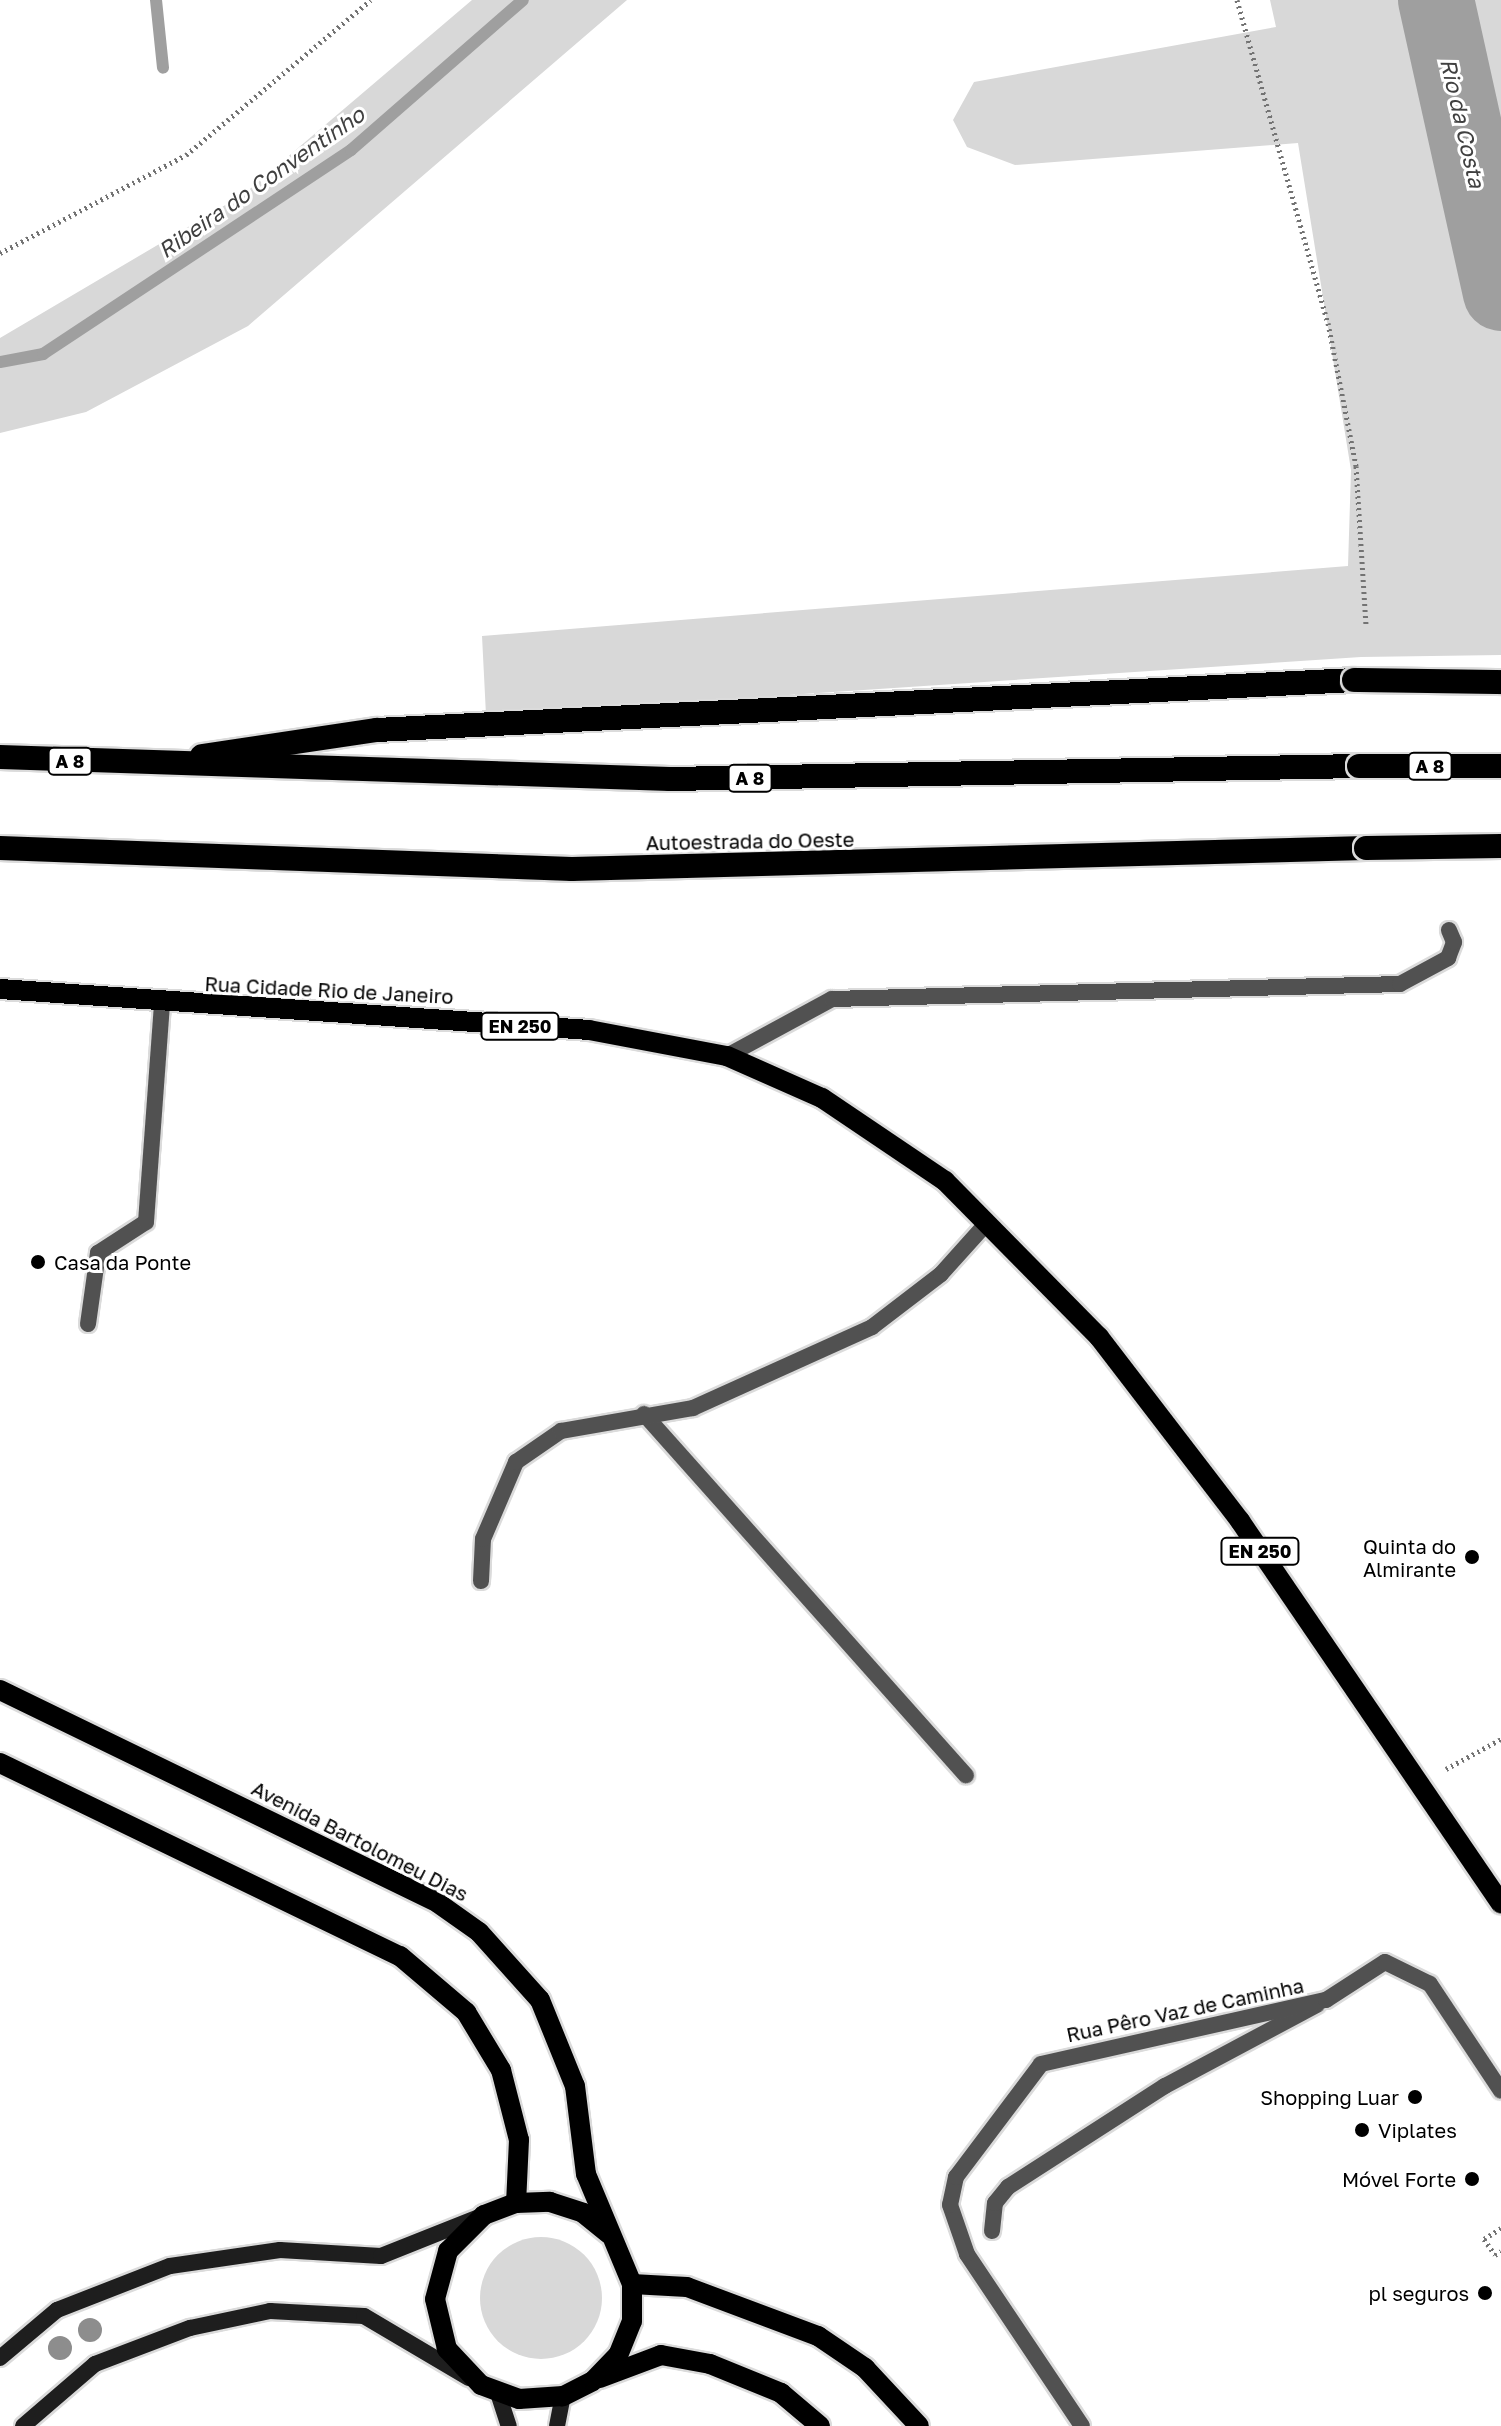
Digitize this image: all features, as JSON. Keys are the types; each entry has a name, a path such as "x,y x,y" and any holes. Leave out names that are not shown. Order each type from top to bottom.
{"highway":[{"path":"140,766 377,730 1354,680 1501,682"},
{"name":"A 8","path":"0,757 140,766 670,779 1501,766"},
{"name":"Autoestrada do Oeste","path":"0,848 572,869 1501,846"}],"main road":[{"name":"Rua Cidade Rio de Janeiro","path":"0,989 162,1004 589,1030 727,1056 822,1098 945,1181 986,1224"},
{"name":"EN 250","path":"986,1224 1099,1337 1240,1521 1501,1904"},
{"name":"Avenida Bartolomeu Dias","path":"0,1690 438,1903 479,1932 540,2000 562,2042 586,2174 609,2234"},
{"path":"0,1763 400,1956 466,2012 501,2070 519,2140 516,2203"},
{"path":"593,2381 618,2355 632,2321 632,2284 609,2234 583,2213 550,2202 516,2203 484,2215 448,2251 435,2299 447,2349 490,2389 563,2396 661,2355 710,2364 781,2393 820,2426"},
{"path":"632,2284 687,2287 818,2336 865,2368 919,2426"}],"street":[{"path":"727,1056 832,999 1400,984 1448,958 1454,942 1449,930"},
{"path":"88,1324 98,1253 146,1222 162,1004"},
{"path":"481,1581 483,1539 516,1462 561,1431 644,1414 693,1408 872,1327 941,1274 986,1224"},
{"path":"644,1414 966,1775"},
{"name":"Rua Pêro Vaz de Caminha","path":"1082,2426 967,2254 950,2205 956,2177 1041,2064 1326,2000 1385,1962 1430,1984 1501,2091"},
{"path":"992,2231 995,2203 1008,2187 1165,2086 1326,2000"},
{"path":"0,2358 57,2310 170,2266 280,2250 381,2256 484,2215"},
{"path":"23,2426 95,2364 190,2328 270,2311 364,2316 490,2389 509,2426"},
{"path":"557,2426 563,2396"}],"path":[{"path":"0,253 186,155 371,0"},
{"path":"1237,0 1328,323 1356,466 1366,624"},
{"path":"1420,1784 1501,1739"},
{"path":"1501,2230 1484,2239 1495,2255 1501,2252"}],"shaded area":[{"path":"472,0 627,0 248,326 86,412 0,433 0,338 244,194"},
{"path":"1270,0 1501,0 1501,655 1361,657 486,715 482,636 1348,566 1351,470 1298,143 1015,165 967,147 953,120 974,82 1276,27"},
{"path":"541,2237 564,2241 584,2255 598,2275 602,2298 598,2321 584,2341 564,2355 541,2359 518,2355 498,2341 484,2321 480,2298 484,2275 498,2255 518,2241"}],"waterway":[{"path":"156,0 163,68"},
{"name":"Ribeira do Conventinho","path":"0,362 43,354 351,150 523,0"},
{"name":"Rio da Costa","path":"1436,0 1501,293"}],"place":[{"name":"Casa da Ponte","path":"38,1262"},
{"name":"Quinta do Almirante","path":"1472,1557"},
{"name":"Shopping Luar","path":"1415,2097"},
{"name":"Viplates","path":"1362,2130"},
{"name":"Móvel Forte","path":"1472,2179"},
{"name":"pl seguros","path":"1485,2293"}]}
